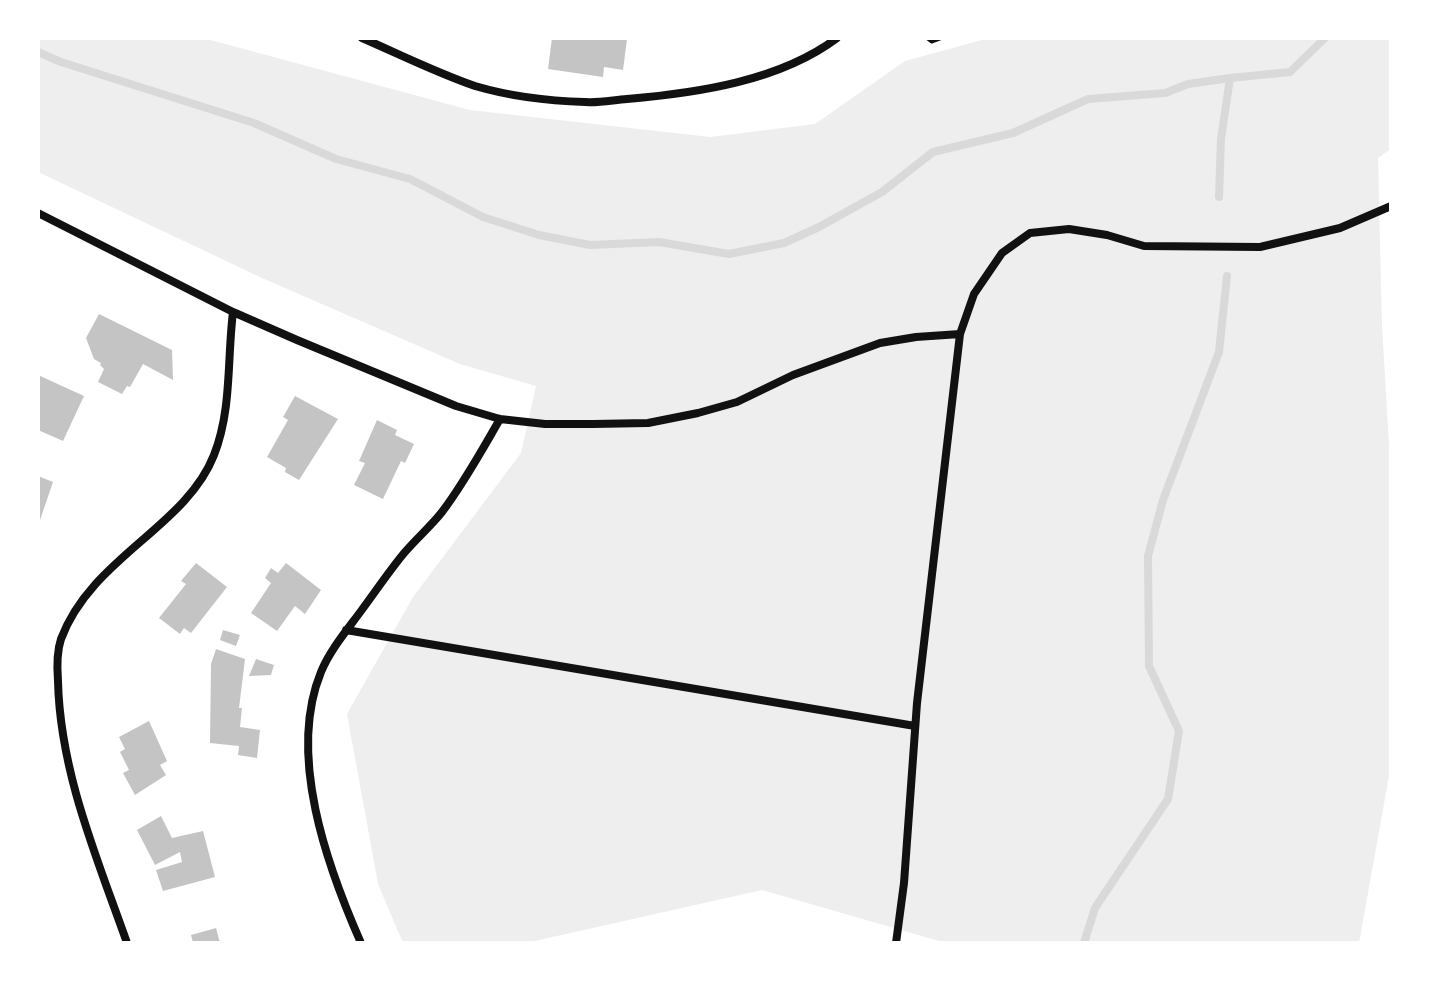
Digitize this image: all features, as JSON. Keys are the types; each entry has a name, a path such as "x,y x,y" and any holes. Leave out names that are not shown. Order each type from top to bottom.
{"street":[{"path":"362,38 476,86 587,103 655,97 775,71 837,38"},
{"path":"896,943 904,883 915,726 960,334 974,294 1002,253 1030,233 1069,229 1107,235 1144,246 1260,247 1340,228 1391,206"},
{"path":"38,213 233,312 456,406 500,419 545,424 648,423 737,402 793,375 880,343 960,334"},
{"path":"127,943 87,832 67,762 58,707 60,641 90,589 179,505 200,481 214,456 230,382 233,312"},
{"path":"361,943 326,850 315,804 308,746 309,714 321,671 346,630 405,552 441,512 500,419"},
{"path":"346,630 915,726"}],"path":[{"path":"928,38 932,41 940,38"}],"shaded area":[{"path":"38,38 203,38 470,110 710,137 815,124 905,61 989,38 1391,38 1391,149 1378,158 1382,326 1391,478 1391,765 1359,943 946,943 762,890 526,943 403,943 378,884 347,714 413,597 521,453 536,386 460,364 262,278 38,172"}],"building":[{"path":"552,38 627,39 623,70 604,67 603,77 548,69"},
{"path":"99,314 172,350 173,380 143,364 130,387 127,386 122,394 98,382 104,369 94,359 86,338"},
{"path":"38,375 84,396 63,441 38,430"},
{"path":"295,396 338,419 299,480 267,457 288,420 283,417"},
{"path":"377,420 397,430 395,435 414,444 405,463 401,461 383,499 354,485 365,463 359,461"},
{"path":"38,476 53,482 38,526"},
{"path":"196,563 227,587 191,633 184,628 180,634 159,618 186,584 181,581"},
{"path":"286,563 321,590 305,614 295,606 277,631 251,613 271,583 265,578 271,568 278,573"},
{"path":"223,630 240,635 236,646 220,640"},
{"path":"216,649 245,659 240,727 260,730 257,758 238,755 239,746 210,743 211,664"},
{"path":"256,659 274,665 271,675 249,676"},
{"path":"149,721 167,761 160,765 166,775 135,795 123,773 129,770 120,752 125,749 119,737"},
{"path":"161,816 172,838 203,831 215,877 163,891 156,870 182,862 180,852 155,865 137,830"},
{"path":"216,928 220,943 193,943 191,935"}],"waterway":[{"path":"1219,197 1221,139 1230,78 1290,72 1325,38"},
{"path":"38,52 254,123 336,159 410,179 483,217 539,235 590,245 659,242 729,254 784,243 819,227 882,192 933,152 1013,133 1088,99 1165,93 1188,84 1230,78"},
{"path":"1084,943 1095,908 1168,799 1179,731 1149,666 1148,556 1163,500 1219,352 1227,276"}]}
